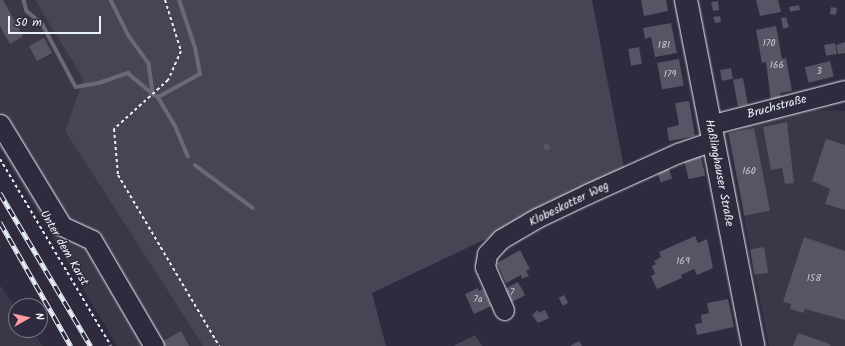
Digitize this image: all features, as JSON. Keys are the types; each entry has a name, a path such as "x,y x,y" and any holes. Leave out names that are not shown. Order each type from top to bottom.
{"main road":[{"name":"Haßlinghauser Straße","path":"686,0 753,346"}],"street":[{"name":"Bruchstraße","path":"711,133 845,90"},
{"path":"0,124 62,226 92,240 154,346"},
{"name":"Klobeskotter Weg","path":"504,310 485,267 487,254 500,239 537,218 678,153 711,133"}],"path":[{"path":"165,0 181,51 168,80 145,99 114,129 118,175 220,346"},
{"name":"Unter dem Karst","path":"0,159 111,346"}],"shaded area":[{"path":"0,0 35,0 83,79 65,131 203,346 117,346 0,148"},
{"path":"35,0 592,0 625,173 372,293 386,346 203,346 65,131 83,79"},
{"path":"813,110 845,111 845,346 769,346 728,133 744,125"},
{"path":"0,285 9,298 8,338 38,338 43,346 0,346"},
{"path":"475,335 482,346 453,346"}],"building":[{"path":"0,0 3,0 23,36 10,44 0,26"},
{"path":"641,0 666,0 668,11 644,16"},
{"path":"756,0 778,0 781,12 760,16"},
{"path":"718,1 719,10 713,11 711,2"},
{"path":"799,5 800,10 790,12 789,7"},
{"path":"831,7 837,8 836,15 830,14"},
{"path":"720,16 721,22 715,23 713,17"},
{"path":"786,17 789,27 783,29 781,18"},
{"path":"671,23 677,53 655,57 651,37 645,39 643,28"},
{"path":"776,26 782,59 786,58 792,91 780,93 781,99 771,101 766,62 762,63 756,30"},
{"path":"44,38 52,53 37,61 29,46"},
{"path":"845,42 845,53 838,54 836,45"},
{"path":"835,43 837,54 826,56 824,45"},
{"path":"639,47 642,64 631,66 628,49"},
{"path":"679,59 684,86 662,89 657,63"},
{"path":"830,61 834,77 809,83 805,67"},
{"path":"731,68 733,79 722,81 720,70"},
{"path":"743,78 748,105 738,106 733,80"},
{"path":"689,101 695,136 669,141 667,128 679,125 675,103"},
{"path":"787,122 794,183 785,184 782,168 771,170 763,127"},
{"path":"754,128 770,210 745,215 728,133"},
{"path":"826,139 845,145 845,210 825,204 830,189 812,181"},
{"path":"548,143 551,149 545,151 543,145"},
{"path":"700,153 705,175 689,179 683,157"},
{"path":"668,167 672,178 661,182 657,171"},
{"path":"695,236 698,243 707,239 713,268 697,275 694,269 681,275 682,278 657,289 651,276 655,274 652,266 656,264 654,261 661,257 659,252"},
{"path":"804,237 845,251 845,320 805,309 804,313 790,309 791,304 783,302"},
{"path":"764,247 768,273 754,275 750,249"},
{"path":"520,250 530,269 526,271 529,276 522,279 521,275 506,283 497,263"},
{"path":"518,282 525,295 507,305 500,291"},
{"path":"478,288 479,291 483,289 491,306 474,314 465,294"},
{"path":"564,295 568,303 563,306 559,298"},
{"path":"728,299 734,327 697,335 695,324 702,323 701,315 709,313 707,303"},
{"path":"538,310 538,313 545,310 549,318 538,323 532,315"},
{"path":"181,331 189,346 162,346 160,343"},
{"path":"798,333 827,343 831,346 793,346"},
{"path":"579,341 582,346 570,346"}],"waterway":[{"path":"24,0 27,11 43,25 76,87 99,83 128,73 153,94"},
{"path":"111,0 129,36 149,64 153,94 158,97 175,125 188,156"},
{"path":"158,97 200,74 195,48 179,0"},
{"path":"195,165 253,208"}],"railway":[{"path":"0,193 91,346"},
{"path":"0,222 71,346"}]}
